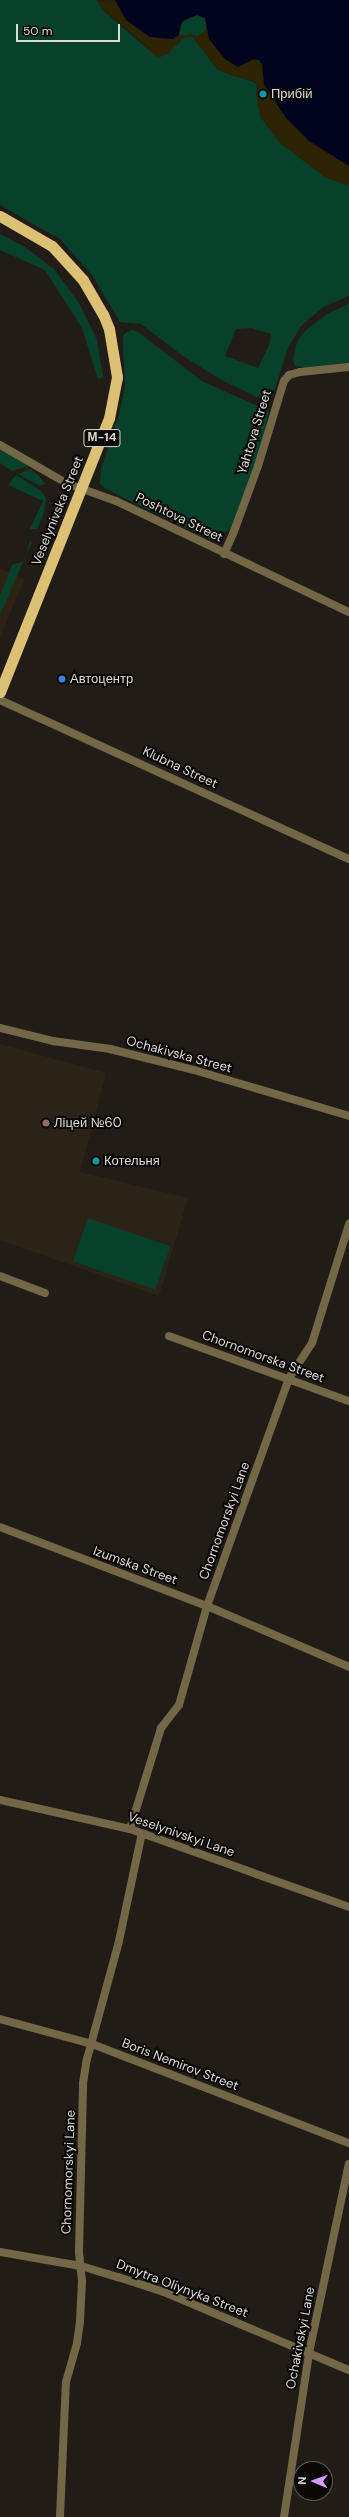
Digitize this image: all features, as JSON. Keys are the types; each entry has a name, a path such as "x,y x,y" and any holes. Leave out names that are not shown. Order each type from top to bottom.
{"highway":[{"name":"Veselynivska Street","path":"0,216 52,246 69,263 92,293 109,329 116,363 116,388 109,418 82,490 0,692"}],"street":[{"name":"Yahtova Street","path":"224,554 258,466 284,381 289,376 300,372 349,367"},
{"name":"Poshtova Street","path":"0,445 82,490 116,501 224,554 349,612"},
{"name":"Klubna Street","path":"0,700 349,859"},
{"name":"Ochakivska Street","path":"0,1028 53,1041 118,1050 194,1070 349,1116"},
{"name":"Chornomorskyi Lane","path":"130,1828 161,1728 179,1705 208,1606 289,1378 312,1343 349,1224"},
{"path":"0,1276 46,1293"},
{"name":"Chornomorska Street","path":"169,1336 289,1378 349,1401"},
{"name":"Izumska Street","path":"0,1527 208,1606 349,1667"},
{"name":"Veselynivskyi Lane","path":"0,1800 130,1828 349,1907"},
{"name":"Chornomorskyi Lane","path":"60,2517 66,2382 79,2329 81,2266 79,2252 84,2084 92,2044 119,1941 142,1833"},
{"name":"Boris Nemirov Street","path":"0,2019 92,2044 349,2143"},
{"name":"Ochakivskyi Lane","path":"284,2517 309,2353 349,2164"},
{"name":"Dmytra Oliynyka Street","path":"0,2252 81,2266 164,2292 349,2370"}],"shaded area":[{"path":"0,568 24,580 0,637"},
{"name":"Ліцей №60","path":"0,1044 106,1073 80,1172 188,1198 159,1296 0,1240"}],"green space":[{"path":"0,0 97,0 105,12 150,51 177,45 184,37 193,37 217,69 256,83 260,116 279,142 325,177 349,186 349,296 323,307 301,326 288,348 275,389 268,395 257,397 223,381 183,356 141,324 120,322 92,275 60,239 0,205","holes":["251,328 271,334 270,343 258,368 225,356 236,329"]},
{"path":"197,15 206,19 206,32 197,36 179,36 182,22"},
{"path":"0,234 25,247 54,269 79,303 97,340 103,377 98,379 82,328 45,270 0,250"},
{"path":"349,304 349,364 309,368 295,366 293,361 299,338 306,330 327,314"},
{"path":"132,330 138,332 202,381 269,411 257,465 233,526 222,535 201,535 104,488 100,483 101,469 119,414 125,388 124,334"},
{"path":"0,450 23,461 28,466 12,471 0,463"},
{"path":"31,469 45,484 40,486 18,474"},
{"path":"16,475 41,491 46,498 44,513 37,529 30,529 43,501 8,485"},
{"path":"30,541 32,541 25,556"},
{"path":"23,561 0,615 0,596 12,565"},
{"path":"88,1218 170,1246 155,1290 73,1261"}],"sand":[{"name":"Прибій","path":"97,0 112,3 115,0 126,20 150,37 166,39 179,34 181,36 190,34 197,36 207,30 208,37 225,59 239,66 254,59 259,60 262,64 264,84 286,118 309,141 349,166 349,186 325,177 279,142 260,116 256,94 258,86 253,81 233,76 217,69 193,37 189,36 181,39 168,54 160,57 155,56 140,40 105,12"}],"water":[{"path":"115,0 349,0 349,166 309,141 286,118 264,84 262,64 259,60 254,59 238,67 225,59 209,39 205,18 197,15 184,20 180,26 179,35 173,39 150,37 126,20"}],"place":[{"name":"Прибій","path":"263,94"},
{"name":"Автоцентр","path":"62,679"},
{"name":"Ліцей №60","path":"46,1123"},
{"name":"Котельня","path":"96,1161"}]}
